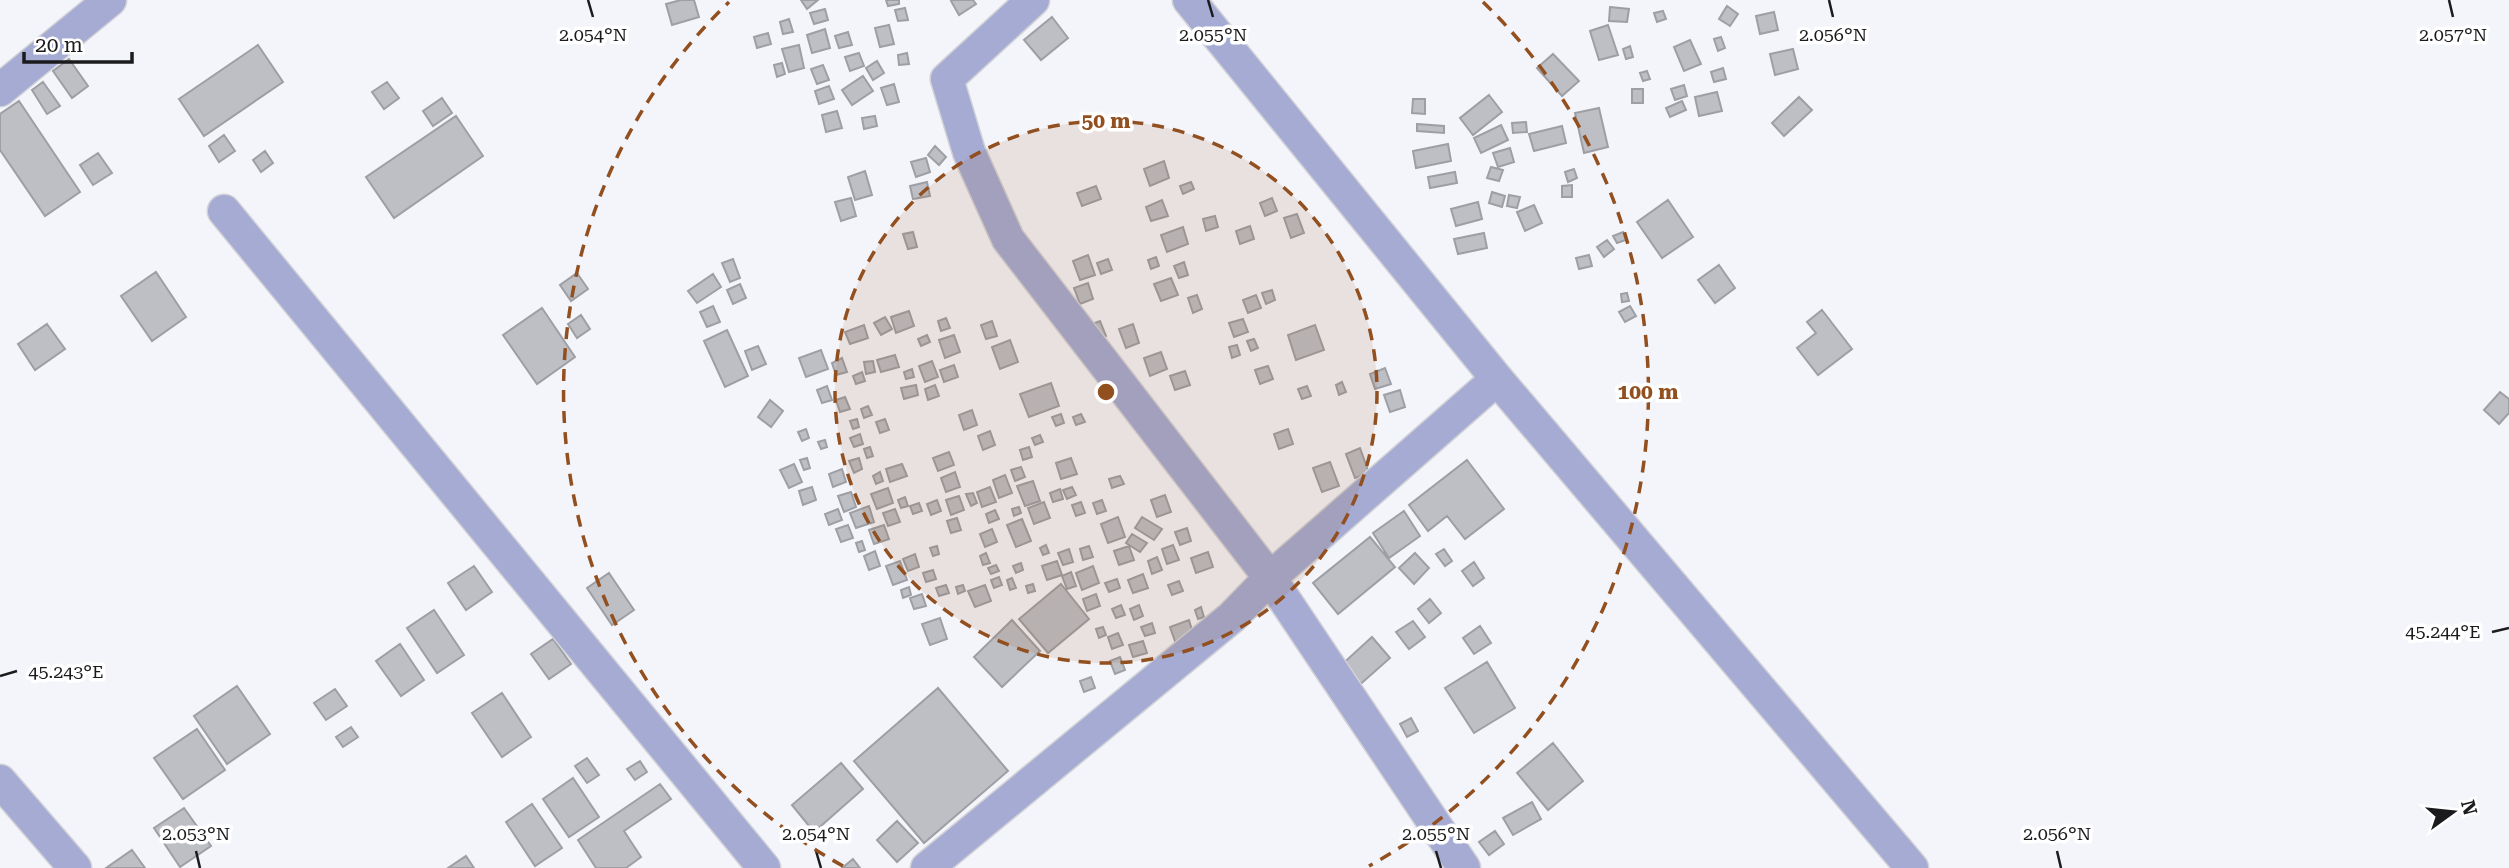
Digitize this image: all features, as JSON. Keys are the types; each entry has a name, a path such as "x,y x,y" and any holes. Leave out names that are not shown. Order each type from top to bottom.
{"street":[{"path":"0,90 110,0"},
{"path":"1033,0 947,79 969,152 1008,239 1270,578 1464,868"},
{"path":"1189,0 1497,379 1912,868"},
{"path":"224,211 764,868"},
{"path":"927,868 1232,617 1270,578 1497,379"},
{"path":"0,781 75,868"}],"building":[{"path":"694,0 699,17 672,25 666,4"},
{"path":"801,0 818,0 807,9"},
{"path":"886,0 899,0 899,4 888,6"},
{"path":"973,0 976,4 959,15 951,1"},
{"path":"1727,6 1738,14 1730,26 1719,19"},
{"path":"1610,7 1629,9 1627,22 1609,21"},
{"path":"905,8 908,20 898,21 895,10"},
{"path":"825,9 828,20 814,24 810,13"},
{"path":"1663,11 1666,19 1657,22 1654,13"},
{"path":"1774,12 1778,30 1760,34 1756,16"},
{"path":"1052,17 1068,38 1041,60 1024,40"},
{"path":"789,19 793,32 783,34 780,22"},
{"path":"889,25 894,44 880,47 875,28"},
{"path":"1608,25 1618,55 1599,60 1590,31"},
{"path":"825,29 830,48 812,53 807,35"},
{"path":"848,32 852,45 839,48 835,36"},
{"path":"768,33 771,44 757,48 754,37"},
{"path":"1721,37 1725,48 1718,51 1714,39"},
{"path":"1690,40 1701,64 1684,71 1674,47"},
{"path":"258,45 283,82 204,136 179,99"},
{"path":"799,45 804,68 789,72 782,49"},
{"path":"1630,46 1633,57 1626,59 1623,49"},
{"path":"1793,49 1798,69 1775,75 1770,54"},
{"path":"859,53 864,66 850,71 845,57"},
{"path":"907,53 909,64 899,65 898,55"},
{"path":"1553,54 1579,81 1562,96 1537,68"},
{"path":"69,59 88,86 72,98 53,71"},
{"path":"877,61 884,73 873,80 866,68"},
{"path":"782,63 785,74 777,77 774,65"},
{"path":"823,65 829,80 817,84 811,69"},
{"path":"1723,68 1726,79 1714,82 1711,72"},
{"path":"1647,71 1650,79 1643,81 1640,73"},
{"path":"863,76 873,91 852,105 842,90"},
{"path":"43,82 60,106 47,114 32,90"},
{"path":"387,82 399,98 384,109 372,92"},
{"path":"894,84 899,102 887,105 881,88"},
{"path":"1684,85 1687,96 1675,100 1671,89"},
{"path":"829,86 834,99 819,104 815,91"},
{"path":"1632,89 1643,89 1643,103 1632,103"},
{"path":"1717,92 1722,111 1699,116 1695,97"},
{"path":"1489,95 1502,112 1473,135 1460,118"},
{"path":"1799,97 1812,110 1784,136 1772,123"},
{"path":"442,98 452,113 433,126 423,111"},
{"path":"1413,99 1425,99 1425,114 1412,113"},
{"path":"19,101 80,192 45,216 0,150 0,114"},
{"path":"1682,101 1686,110 1670,117 1666,108"},
{"path":"1599,108 1608,147 1584,153 1575,113"},
{"path":"837,111 842,128 826,132 822,115"},
{"path":"456,116 483,156 394,218 366,177"},
{"path":"875,116 877,126 864,129 862,118"},
{"path":"1526,122 1527,132 1513,133 1512,123"},
{"path":"1417,124 1444,126 1444,133 1417,131"},
{"path":"1501,125 1508,140 1481,153 1474,138"},
{"path":"1562,126 1566,143 1534,151 1529,134"},
{"path":"224,135 235,151 219,162 209,146"},
{"path":"1448,144 1451,161 1416,168 1413,151"},
{"path":"935,146 946,157 939,165 928,155"},
{"path":"1510,148 1514,162 1498,167 1493,153"},
{"path":"265,151 273,163 261,172 253,160"},
{"path":"98,153 112,173 93,185 80,165"},
{"path":"926,158 930,172 916,177 911,162"},
{"path":"1164,161 1169,178 1150,186 1144,169"},
{"path":"1491,167 1503,170 1499,181 1487,178"},
{"path":"1574,169 1577,178 1568,182 1565,172"},
{"path":"865,171 872,195 855,200 848,177"},
{"path":"1455,172 1457,183 1430,188 1428,177"},
{"path":"927,182 930,196 913,199 910,186"},
{"path":"1191,182 1194,189 1183,194 1180,186"},
{"path":"1572,185 1572,197 1562,197 1562,186"},
{"path":"1096,186 1101,199 1082,206 1077,193"},
{"path":"1492,192 1505,196 1502,207 1489,203"},
{"path":"1509,195 1520,197 1517,208 1507,206"},
{"path":"851,198 856,216 841,221 835,202"},
{"path":"1272,198 1277,211 1265,216 1260,203"},
{"path":"1162,200 1168,216 1151,221 1146,207"},
{"path":"1668,200 1693,237 1662,258 1637,222"},
{"path":"1478,202 1482,219 1456,226 1451,209"},
{"path":"1534,205 1542,223 1525,231 1517,212"},
{"path":"1297,214 1304,233 1291,238 1284,218"},
{"path":"1215,216 1218,227 1206,231 1203,219"},
{"path":"1250,226 1254,239 1240,244 1236,231"},
{"path":"1183,227 1188,244 1167,252 1161,235"},
{"path":"913,232 917,247 908,249 903,234"},
{"path":"1623,232 1626,240 1617,243 1613,236"},
{"path":"1484,233 1487,248 1458,254 1454,239"},
{"path":"1607,240 1614,249 1604,257 1597,247"},
{"path":"1088,255 1095,275 1080,280 1073,261"},
{"path":"1589,255 1592,266 1579,269 1576,258"},
{"path":"1156,257 1159,266 1151,269 1148,260"},
{"path":"733,259 740,278 730,282 722,263"},
{"path":"1108,259 1112,270 1101,274 1097,263"},
{"path":"1184,262 1188,275 1179,278 1174,266"},
{"path":"1719,265 1735,288 1715,303 1698,280"},
{"path":"156,272 186,317 152,341 121,296"},
{"path":"577,273 588,289 571,301 560,285"},
{"path":"713,274 721,287 697,303 688,291"},
{"path":"1171,278 1178,295 1161,301 1154,284"},
{"path":"1088,283 1093,299 1080,304 1074,288"},
{"path":"740,284 746,298 733,304 727,290"},
{"path":"1272,290 1275,300 1266,304 1262,293"},
{"path":"1627,293 1629,301 1622,302 1621,294"},
{"path":"1197,295 1202,309 1193,313 1188,298"},
{"path":"1256,295 1261,308 1248,313 1243,300"},
{"path":"713,306 720,322 707,327 700,312"},
{"path":"1630,306 1636,316 1625,322 1619,312"},
{"path":"542,308 575,357 537,384 503,335"},
{"path":"1822,310 1852,349 1818,375 1797,348 1816,333 1807,322"},
{"path":"909,311 914,326 896,333 891,317"},
{"path":"581,315 590,329 577,338 568,324"},
{"path":"885,317 892,329 881,335 874,323"},
{"path":"946,318 950,328 941,331 938,321"},
{"path":"1243,319 1248,332 1234,337 1229,323"},
{"path":"992,321 997,336 986,339 981,325"},
{"path":"1100,321 1106,336 1090,342 1084,327"},
{"path":"47,324 65,349 35,370 18,344"},
{"path":"1133,324 1139,343 1126,348 1119,329"},
{"path":"864,325 868,338 850,344 845,332"},
{"path":"1315,325 1324,350 1296,360 1288,335"},
{"path":"727,330 748,376 725,387 704,341"},
{"path":"927,335 930,342 921,346 918,339"},
{"path":"954,335 960,352 945,358 939,340"},
{"path":"1254,339 1258,348 1251,351 1247,341"},
{"path":"1010,340 1018,362 1000,369 992,347"},
{"path":"1237,345 1240,355 1232,358 1229,347"},
{"path":"758,346 766,364 752,370 745,351"},
{"path":"821,350 828,369 806,377 799,358"},
{"path":"1161,352 1167,369 1150,376 1144,358"},
{"path":"895,355 899,367 881,372 877,360"},
{"path":"842,358 847,372 836,375 832,363"},
{"path":"873,361 875,372 866,374 864,362"},
{"path":"932,361 938,377 925,382 919,366"},
{"path":"954,365 958,377 944,382 940,370"},
{"path":"1268,366 1273,379 1260,384 1255,370"},
{"path":"1385,368 1391,384 1375,389 1370,374"},
{"path":"912,369 914,377 906,379 904,372"},
{"path":"1185,371 1190,385 1175,390 1170,376"},
{"path":"862,372 865,381 856,384 853,376"},
{"path":"1342,382 1346,392 1339,395 1336,385"},
{"path":"1051,383 1059,406 1029,417 1020,394"},
{"path":"916,385 918,395 904,399 901,388"},
{"path":"935,385 939,396 928,400 925,389"},
{"path":"827,386 832,400 822,403 817,390"},
{"path":"1307,386 1311,396 1302,399 1298,389"},
{"path":"1400,390 1405,407 1390,412 1384,395"},
{"path":"2500,392 2509,399 2509,413 2499,424 2484,410"},
{"path":"845,397 850,409 840,412 836,400"},
{"path":"770,400 783,411 771,427 758,417"},
{"path":"868,406 872,415 864,418 861,409"},
{"path":"972,410 977,425 964,430 959,415"},
{"path":"1061,414 1064,423 1056,426 1052,417"},
{"path":"1081,414 1085,422 1076,425 1073,417"},
{"path":"857,419 859,427 853,429 850,421"},
{"path":"885,419 889,430 880,433 876,422"},
{"path":"806,429 809,438 802,441 798,432"},
{"path":"1288,429 1293,444 1279,449 1274,434"},
{"path":"990,431 995,445 983,450 978,436"},
{"path":"860,434 863,444 854,447 850,438"},
{"path":"1040,435 1043,442 1035,445 1032,438"},
{"path":"825,440 827,447 821,449 818,442"},
{"path":"870,447 873,456 867,458 864,449"},
{"path":"1029,447 1032,457 1023,460 1020,450"},
{"path":"1360,448 1369,473 1355,478 1346,454"},
{"path":"949,452 954,465 938,471 933,458"},
{"path":"807,458 810,468 804,470 800,460"},
{"path":"859,458 862,469 854,473 849,461"},
{"path":"1071,458 1077,474 1061,479 1056,463"},
{"path":"1467,460 1504,509 1465,539 1447,516 1428,531 1409,505"},
{"path":"1330,462 1339,486 1322,492 1313,468"},
{"path":"794,464 802,482 789,488 780,470"},
{"path":"902,464 907,476 890,482 886,469"},
{"path":"1021,467 1025,477 1015,481 1011,470"},
{"path":"842,469 846,482 833,487 829,474"},
{"path":"880,472 883,481 876,484 873,476"},
{"path":"955,472 960,487 946,492 941,478"},
{"path":"1005,475 1012,493 999,498 993,480"},
{"path":"1120,476 1124,484 1112,488 1109,479"},
{"path":"1033,481 1040,501 1025,506 1017,486"},
{"path":"812,487 816,500 803,505 799,491"},
{"path":"990,487 996,502 982,507 977,492"},
{"path":"1072,487 1076,495 1067,499 1063,490"},
{"path":"888,488 893,503 877,509 871,494"},
{"path":"1060,489 1063,499 1053,502 1050,493"},
{"path":"851,492 856,507 844,512 838,496"},
{"path":"973,493 977,503 971,506 966,494"},
{"path":"1165,495 1171,512 1157,517 1151,500"},
{"path":"959,496 964,510 951,515 946,500"},
{"path":"905,497 908,506 901,508 898,500"},
{"path":"937,500 941,511 931,515 927,504"},
{"path":"1102,500 1106,511 1097,514 1093,503"},
{"path":"1044,502 1050,518 1034,524 1028,508"},
{"path":"1081,502 1085,513 1076,516 1072,505"},
{"path":"919,503 922,511 913,514 910,506"},
{"path":"869,506 874,522 856,528 850,513"},
{"path":"1019,507 1021,513 1014,516 1012,509"},
{"path":"838,509 842,520 829,525 825,514"},
{"path":"895,509 900,522 888,526 883,513"},
{"path":"995,510 999,519 989,523 986,514"},
{"path":"1404,511 1420,536 1389,558 1373,533"},
{"path":"1118,517 1125,537 1108,543 1101,524"},
{"path":"1142,517 1162,529 1154,540 1135,528"},
{"path":"957,518 961,530 951,533 947,521"},
{"path":"1022,519 1031,541 1016,547 1007,525"},
{"path":"848,525 853,538 841,542 836,529"},
{"path":"884,525 889,539 874,544 869,530"},
{"path":"1187,528 1191,541 1180,545 1175,532"},
{"path":"992,529 997,542 985,547 980,534"},
{"path":"1132,534 1147,543 1140,552 1126,543"},
{"path":"1370,537 1395,567 1338,614 1313,583"},
{"path":"862,541 865,550 859,552 856,543"},
{"path":"1046,545 1049,553 1043,555 1040,548"},
{"path":"1173,545 1179,560 1167,564 1162,549"},
{"path":"937,546 939,554 933,556 930,548"},
{"path":"1089,546 1093,557 1083,560 1080,549"},
{"path":"1129,546 1134,560 1119,565 1114,551"},
{"path":"1069,549 1073,562 1063,565 1058,553"},
{"path":"1444,549 1452,561 1445,566 1436,554"},
{"path":"875,551 880,566 869,570 864,556"},
{"path":"1208,552 1213,567 1196,573 1191,558"},
{"path":"986,553 990,563 983,565 980,556"},
{"path":"1415,553 1429,568 1414,584 1399,568"},
{"path":"915,554 919,567 908,571 903,559"},
{"path":"1157,557 1162,570 1152,574 1148,561"},
{"path":"900,561 907,580 893,585 886,566"},
{"path":"1057,561 1062,575 1047,580 1042,566"},
{"path":"1474,562 1484,578 1473,586 1462,571"},
{"path":"1021,563 1023,570 1016,573 1013,566"},
{"path":"996,565 999,571 991,574 988,568"},
{"path":"474,566 492,592 466,610 448,583"},
{"path":"1093,566 1099,583 1082,590 1076,573"},
{"path":"933,570 936,579 926,582 923,573"},
{"path":"1071,572 1076,586 1067,589 1062,576"},
{"path":"609,573 634,610 612,625 587,588"},
{"path":"1143,574 1148,588 1133,593 1128,580"},
{"path":"999,577 1002,585 994,588 991,580"},
{"path":"1012,578 1016,588 1010,590 1007,580"},
{"path":"1117,579 1120,588 1109,592 1105,583"},
{"path":"1179,581 1183,591 1172,595 1168,585"},
{"path":"1033,584 1035,591 1028,593 1026,586"},
{"path":"1061,584 1089,619 1048,653 1019,619"},
{"path":"946,585 949,593 939,596 936,588"},
{"path":"963,585 965,591 958,594 956,587"},
{"path":"985,585 991,601 975,607 968,591"},
{"path":"909,587 911,595 903,598 901,590"},
{"path":"922,594 926,606 914,609 910,598"},
{"path":"1096,594 1100,606 1087,611 1083,599"},
{"path":"1430,599 1441,613 1429,623 1418,609"},
{"path":"1121,605 1125,615 1116,618 1112,609"},
{"path":"1139,605 1143,616 1134,620 1130,609"},
{"path":"1201,607 1204,617 1198,619 1195,610"},
{"path":"434,610 464,655 437,673 407,628"},
{"path":"940,618 947,639 930,645 922,624"},
{"path":"1012,620 1040,651 1002,687 974,657"},
{"path":"1189,620 1194,637 1176,644 1170,627"},
{"path":"1413,621 1425,637 1409,649 1396,632"},
{"path":"1152,623 1155,633 1145,636 1141,627"},
{"path":"1480,626 1491,643 1474,654 1463,638"},
{"path":"1103,627 1106,635 1099,638 1096,629"},
{"path":"1118,633 1123,645 1112,649 1108,637"},
{"path":"1372,637 1390,658 1356,688 1338,668"},
{"path":"553,639 571,664 549,679 531,654"},
{"path":"1143,641 1147,653 1133,657 1129,645"},
{"path":"400,644 424,680 401,696 376,661"},
{"path":"1120,657 1125,670 1115,674 1110,661"},
{"path":"1487,662 1515,708 1474,733 1445,688"},
{"path":"1091,677 1095,688 1084,692 1080,681"},
{"path":"237,686 270,734 227,764 194,716"},
{"path":"938,688 1008,771 924,843 854,761"},
{"path":"335,689 347,706 326,720 314,703"},
{"path":"502,693 531,737 502,757 472,713"},
{"path":"1411,718 1418,731 1407,737 1400,724"},
{"path":"351,727 358,737 343,747 336,737"},
{"path":"197,729 225,770 183,799 154,758"},
{"path":"1553,743 1583,781 1548,810 1517,773"},
{"path":"587,758 599,775 587,783 575,766"},
{"path":"640,761 647,772 635,780 627,769"},
{"path":"841,763 863,789 814,832 792,805"},
{"path":"573,778 599,817 569,837 543,799"},
{"path":"660,784 671,799 624,831 641,857 626,868 596,868 578,840"},
{"path":"1532,802 1541,819 1513,835 1503,818"},
{"path":"532,804 562,848 535,866 506,822"},
{"path":"184,808 211,846 180,867 154,828"},
{"path":"897,821 918,843 897,862 877,840"},
{"path":"1495,831 1504,844 1489,855 1479,842"},
{"path":"132,850 145,868 106,868"},
{"path":"466,856 474,868 448,868"},
{"path":"853,859 860,868 842,868"}]}
